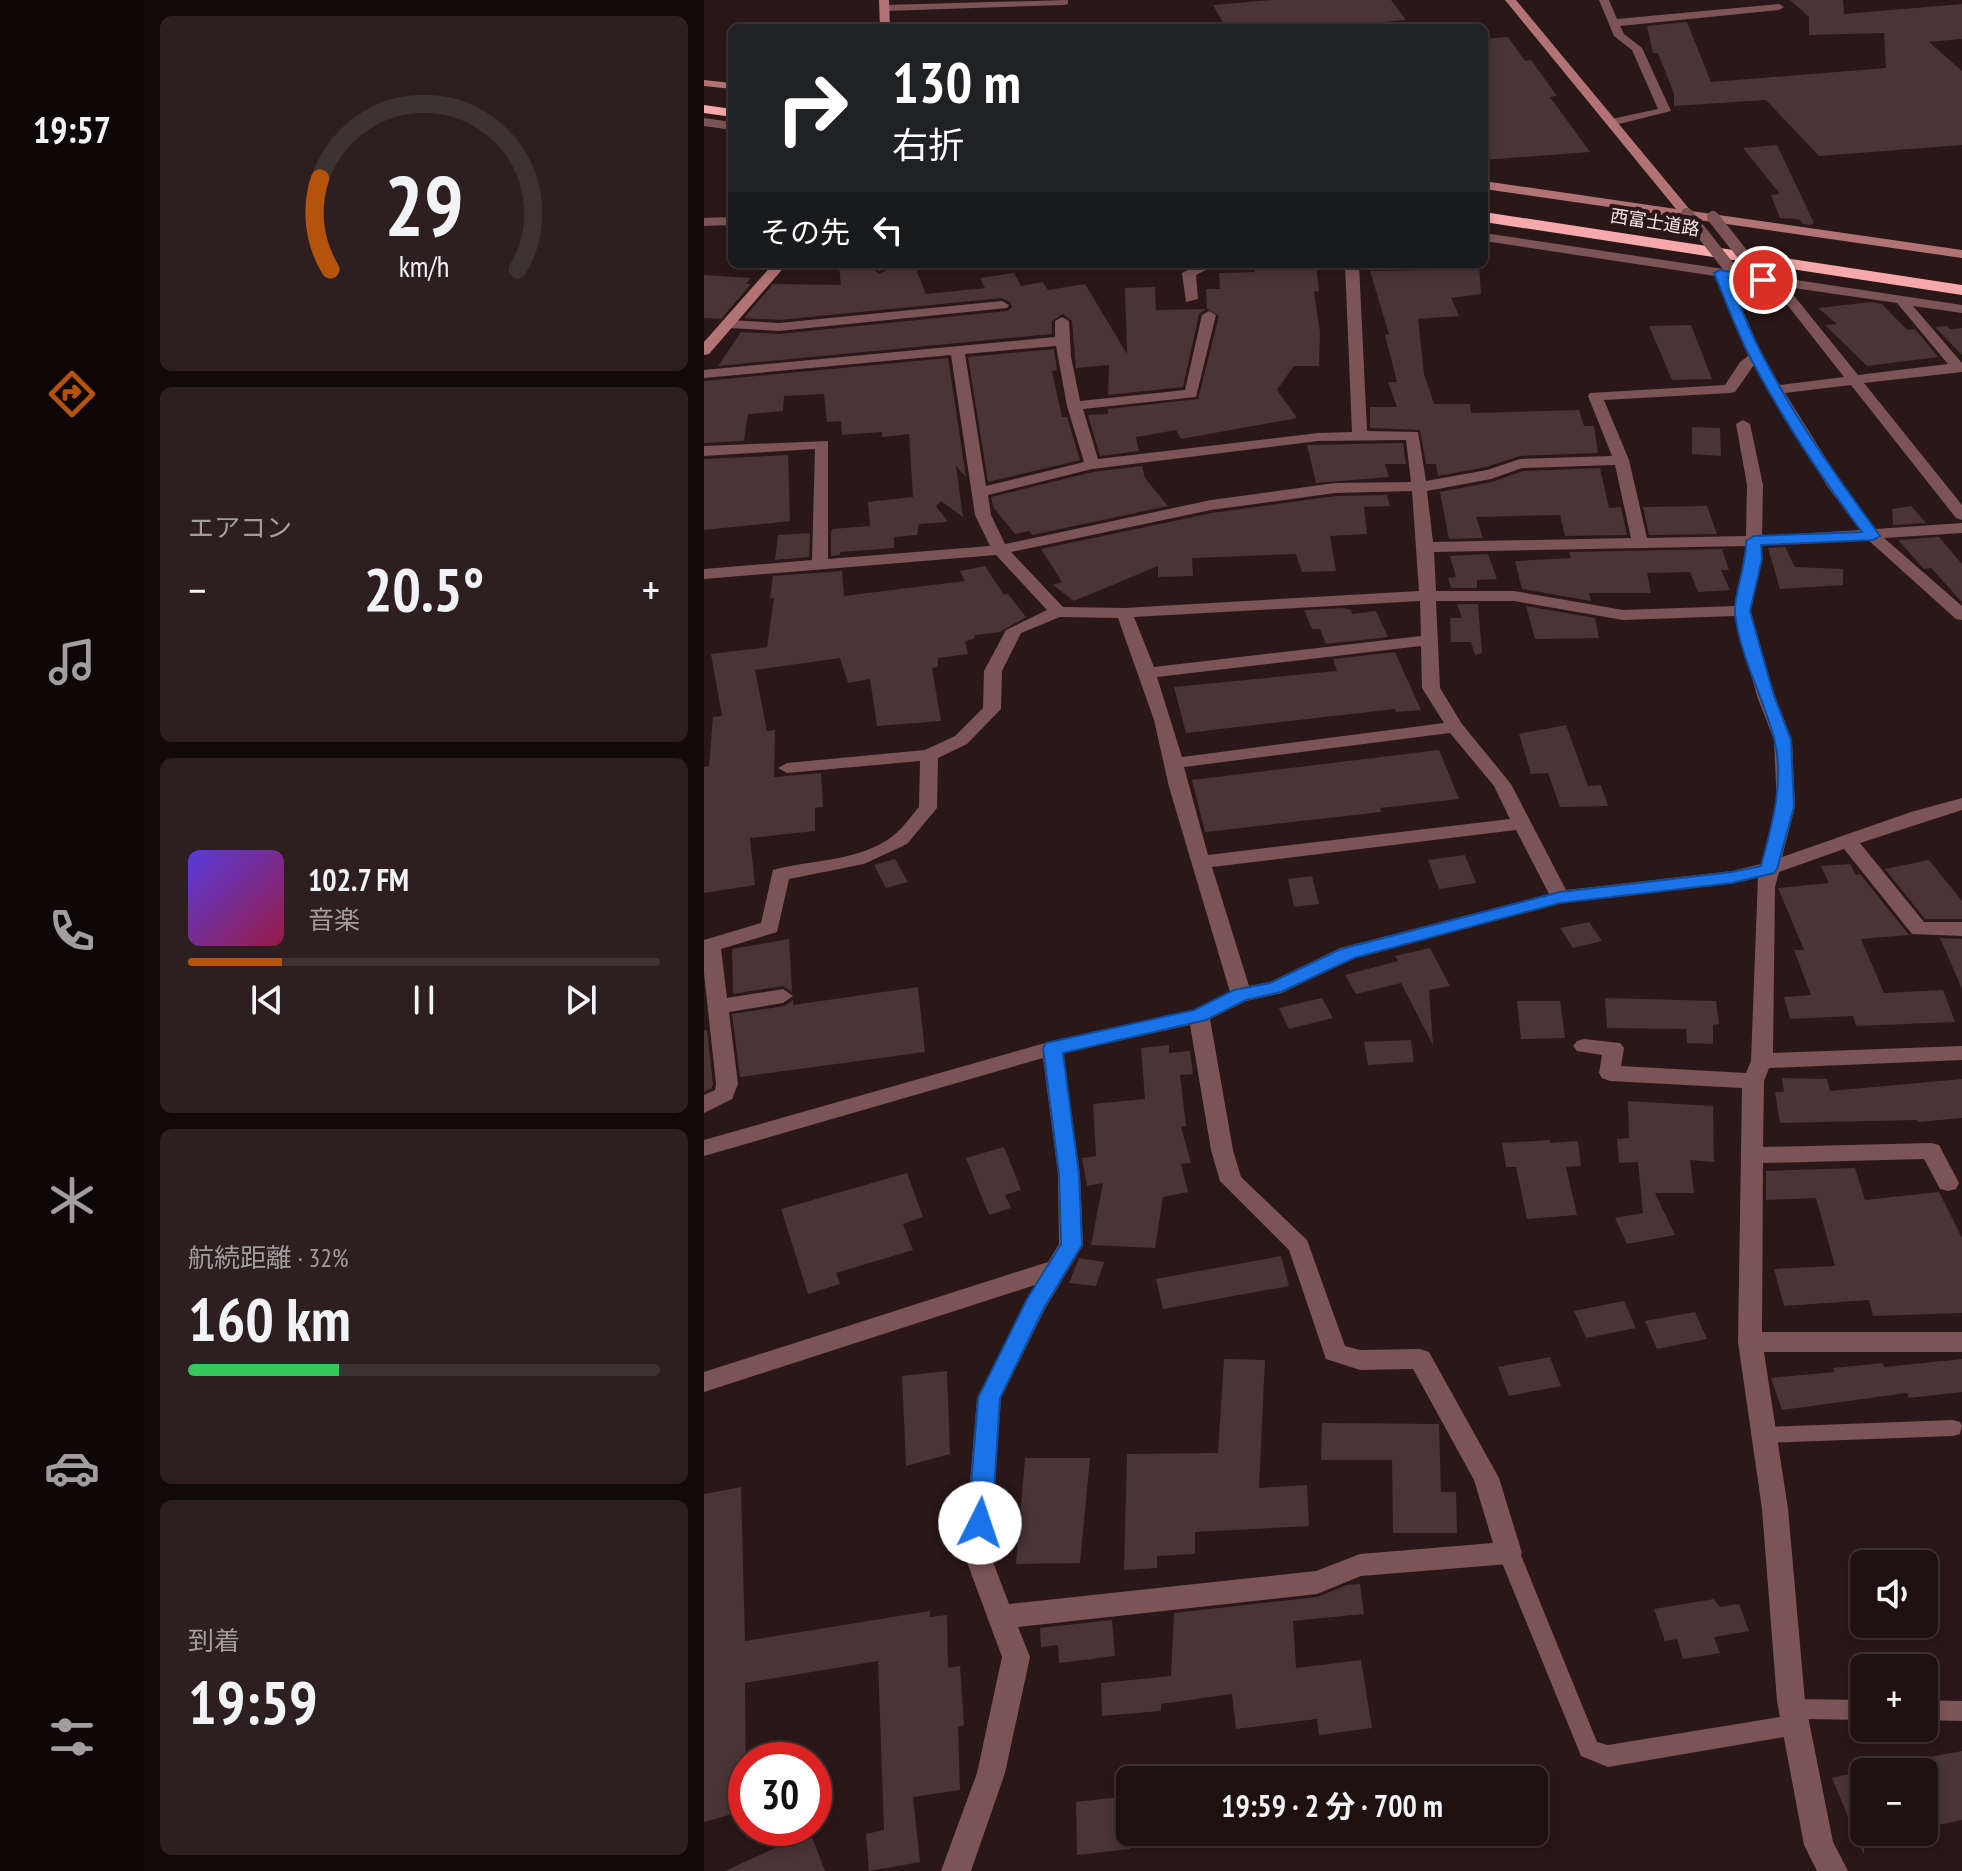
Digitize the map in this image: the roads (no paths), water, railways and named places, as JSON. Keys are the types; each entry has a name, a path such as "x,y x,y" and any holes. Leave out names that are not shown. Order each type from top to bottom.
{"highway":[{"path":"704,99 728,102"},
{"path":"704,109 728,112"},
{"name":"西富士道路","path":"1488,207 1962,277"},
{"name":"西富士道路","path":"1488,218 1962,290"}],"street":[{"path":"1510,0 1687,214 1728,275 1756,357 1835,486 1873,536 1962,615"},
{"path":"1604,0 1619,36 1637,48 1665,111 1611,122"},
{"path":"885,24 884,4 1064,2"},
{"path":"1613,23 1779,7"},
{"path":"704,83 728,86"},
{"path":"704,122 728,125"},
{"path":"1488,186 1962,254"},
{"path":"1713,217 1856,381 1962,515"},
{"path":"704,222 728,221"},
{"path":"1488,238 1962,309"},
{"path":"704,351 777,268"},
{"path":"1191,299 1189,273 1201,268"},
{"path":"1352,268 1360,435"},
{"path":"1902,301 1960,367"},
{"path":"730,324 779,327 1002,305"},
{"path":"1074,406 1191,394 1209,315"},
{"path":"1062,321 1061,341 1074,406 1092,464"},
{"path":"704,374 958,353 1061,341"},
{"path":"958,353 983,515 1000,550 1058,612"},
{"path":"1640,541 1621,460 1595,396 1730,389 1745,365 1756,357"},
{"path":"1775,390 1960,367"},
{"path":"1743,424 1755,485 1754,559 1742,611 1766,696 1783,740 1786,807 1765,887 1752,1155 1750,1342 1775,1509 1794,1717 1819,1845 1833,1871"},
{"path":"979,492 1092,464 1256,443 1360,435 1413,435 1426,547 1431,688 1455,727 1502,784 1560,897"},
{"path":"704,451 823,444 820,565"},
{"path":"704,574 1000,550 1211,505 1335,488 1432,486 1491,474 1520,464 1621,460"},
{"path":"1426,547 1754,541 1873,536 1962,528"},
{"path":"787,768 929,755 961,740 992,709 993,671 1014,630 1058,612 1124,613 1427,596 1514,596 1623,615 1742,611"},
{"path":"1124,613 1148,673 1175,763 1178,787 1241,995"},
{"path":"1148,673 1428,640"},
{"path":"1175,763 1455,727"},
{"path":"704,1105 724,1094 727,1084 711,945 770,927 780,874 857,860 900,840 928,808 929,755"},
{"path":"704,1146 1052,1048 1199,1016 1241,995 1275,988 1347,953 1560,897 1732,877 1768,869 1962,804"},
{"path":"1202,862 1524,823"},
{"path":"1847,840 1919,929 1962,929"},
{"path":"718,1007 783,996"},
{"path":"1003,1617 1317,1582 1360,1565 1509,1553 1486,1478 1420,1359 1360,1360 1335,1352 1299,1246 1231,1181 1222,1150 1199,1016"},
{"path":"1584,1046 1613,1048 1610,1073 1758,1071 1962,1053"},
{"path":"956,1871 991,1773 1016,1657 977,1554 989,1398 1053,1270 1071,1245 1069,1174 1052,1048"},
{"path":"1752,1155 1931,1151 1948,1183"},
{"path":"704,1382 1053,1270"},
{"path":"1750,1342 1962,1342"}],"lane":[{"path":"1764,1435 1953,1428"},
{"path":"1509,1553 1589,1749 1608,1756 1794,1717 1850,1711"},
{"path":"1938,1710 1962,1711"}]}
